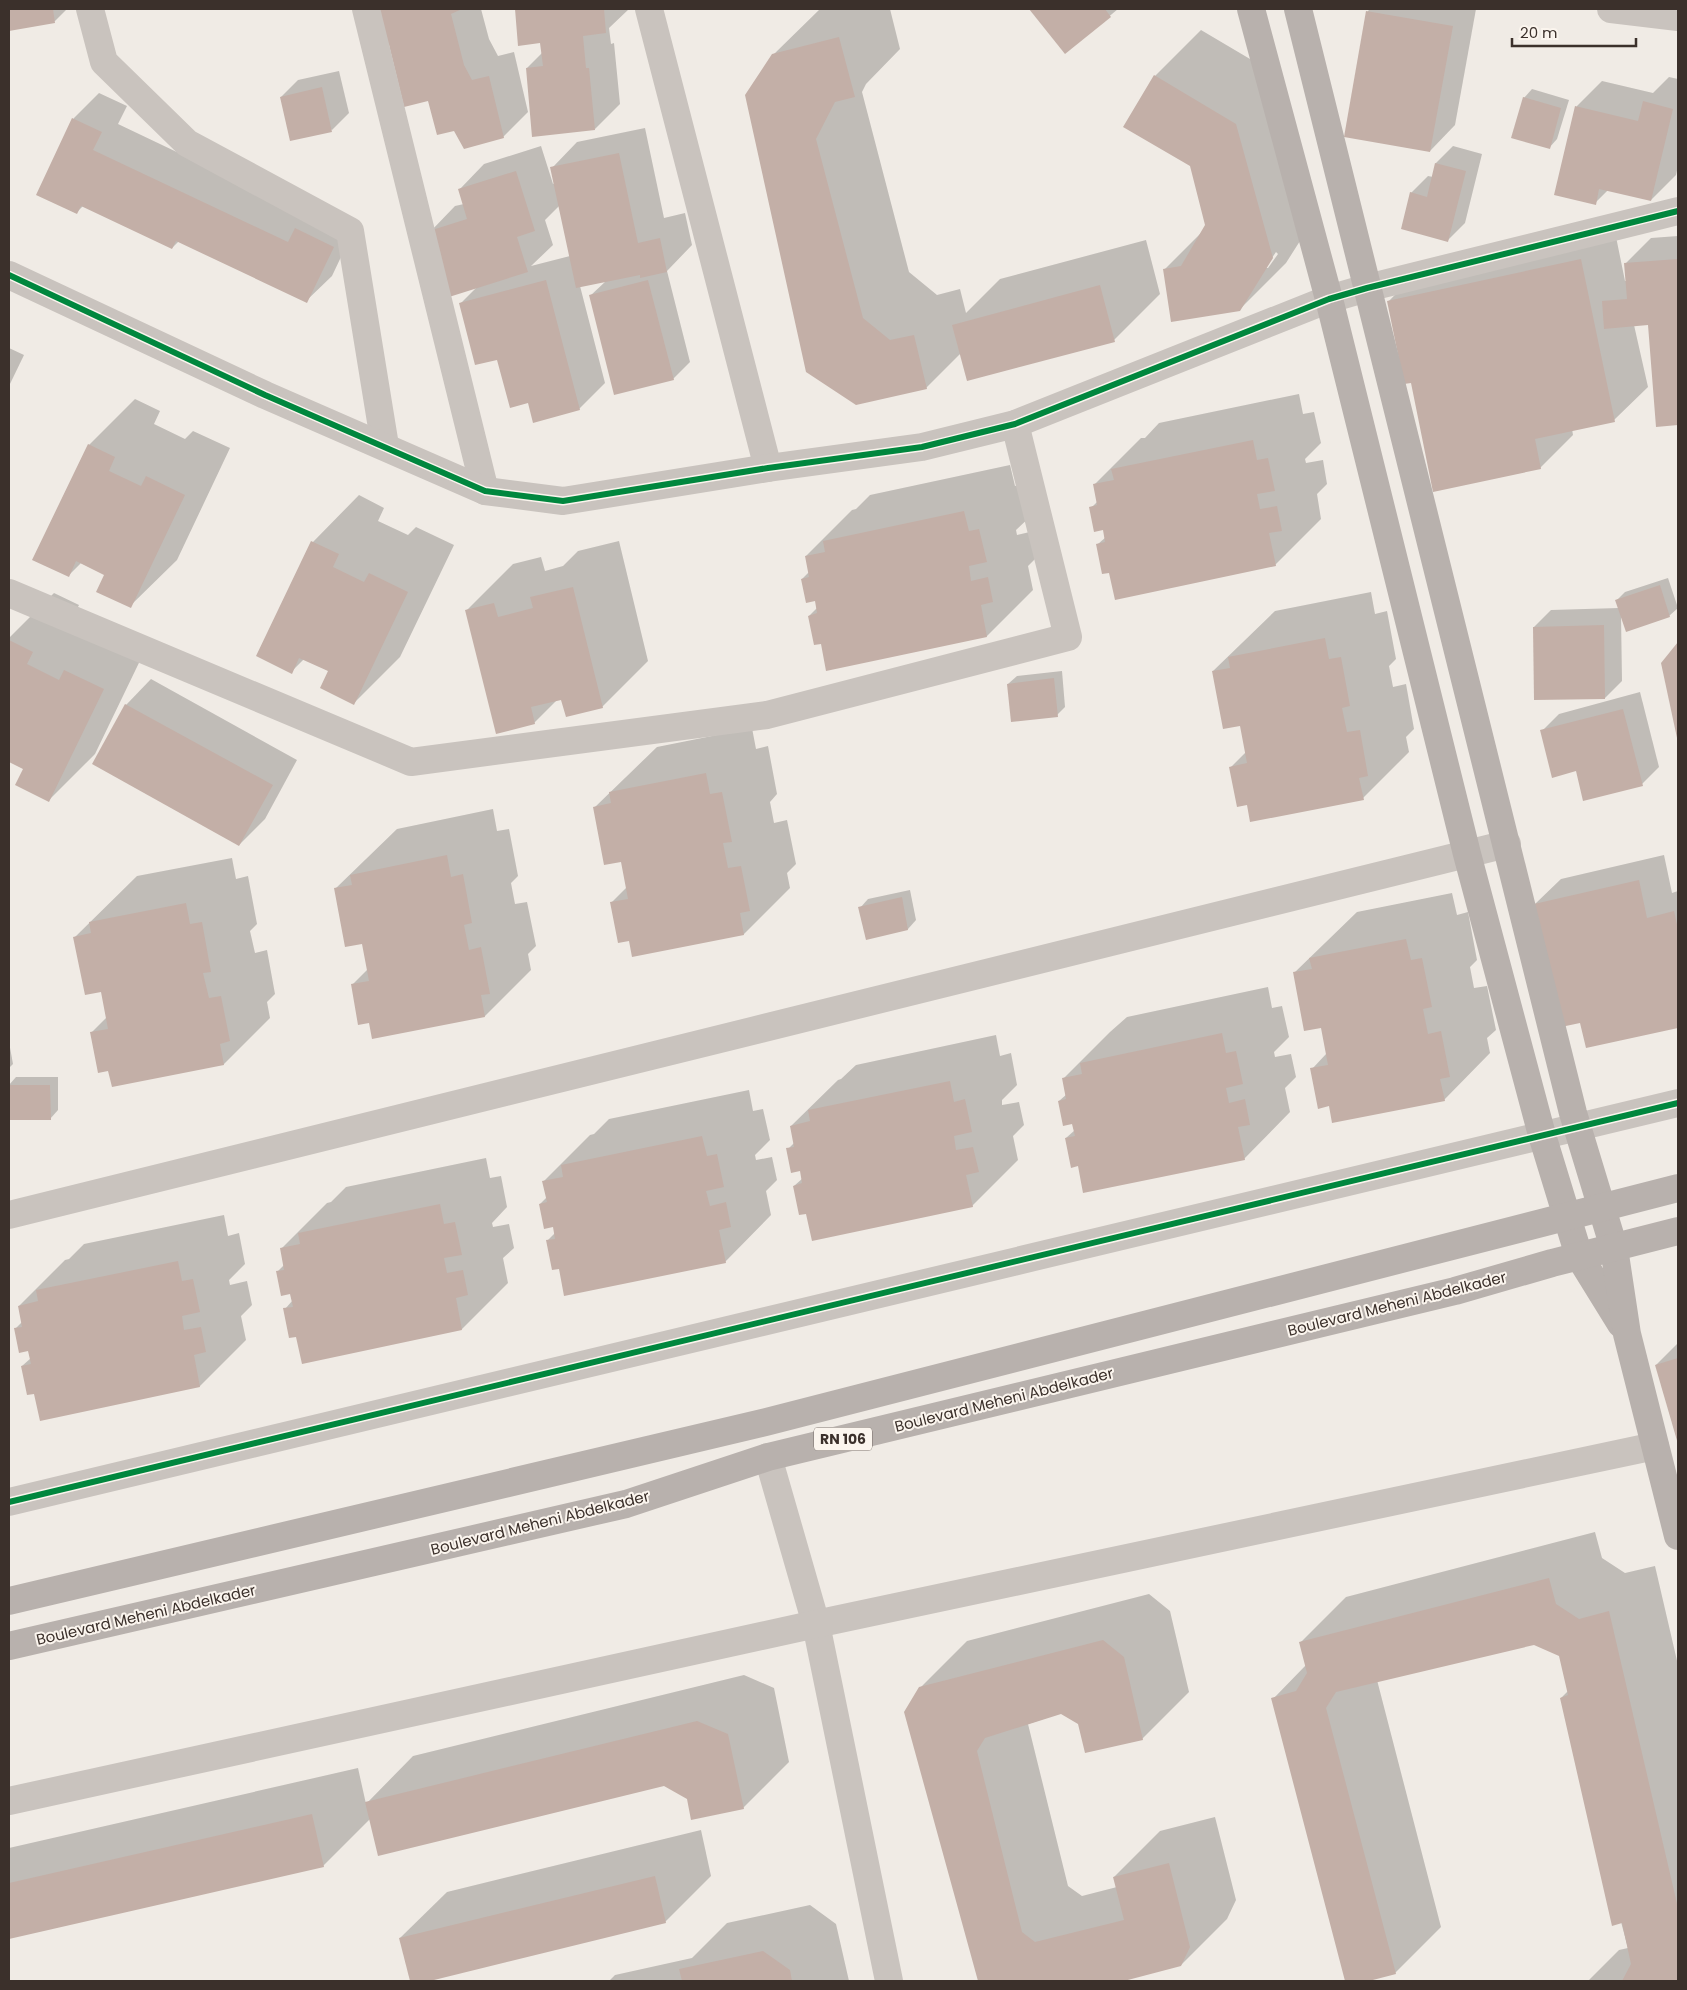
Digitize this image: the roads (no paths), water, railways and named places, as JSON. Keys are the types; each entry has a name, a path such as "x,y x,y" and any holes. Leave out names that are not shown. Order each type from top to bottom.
{"main road":[{"path":"1250,9 1330,299 1467,854 1542,1135 1579,1256 1627,1334"},
{"path":"1298,9 1577,1127 1614,1248 1627,1334 1678,1536"},
{"name":"RN 106","path":"9,1601 766,1422 1678,1188"},
{"name":"Boulevard Meheni Abdelkader","path":"9,1646 626,1504 768,1457 1455,1291 1579,1256 1678,1231"}],"street":[{"path":"90,9 104,62 187,143 350,231 385,446"},
{"path":"366,9 485,490"},
{"path":"649,9 768,468"},
{"path":"1611,9 1678,16"},
{"path":"9,275 265,395 485,490 563,501 768,468 922,446 1015,424 1330,299 1367,288 1678,211"},
{"path":"9,593 411,762 767,715 1068,637 1015,424"},
{"path":"9,1216 1507,844"},
{"path":"9,1502 1678,1103"},
{"path":"9,1801 816,1624 1655,1446"},
{"path":"768,1457 816,1624 889,1981"}]}
